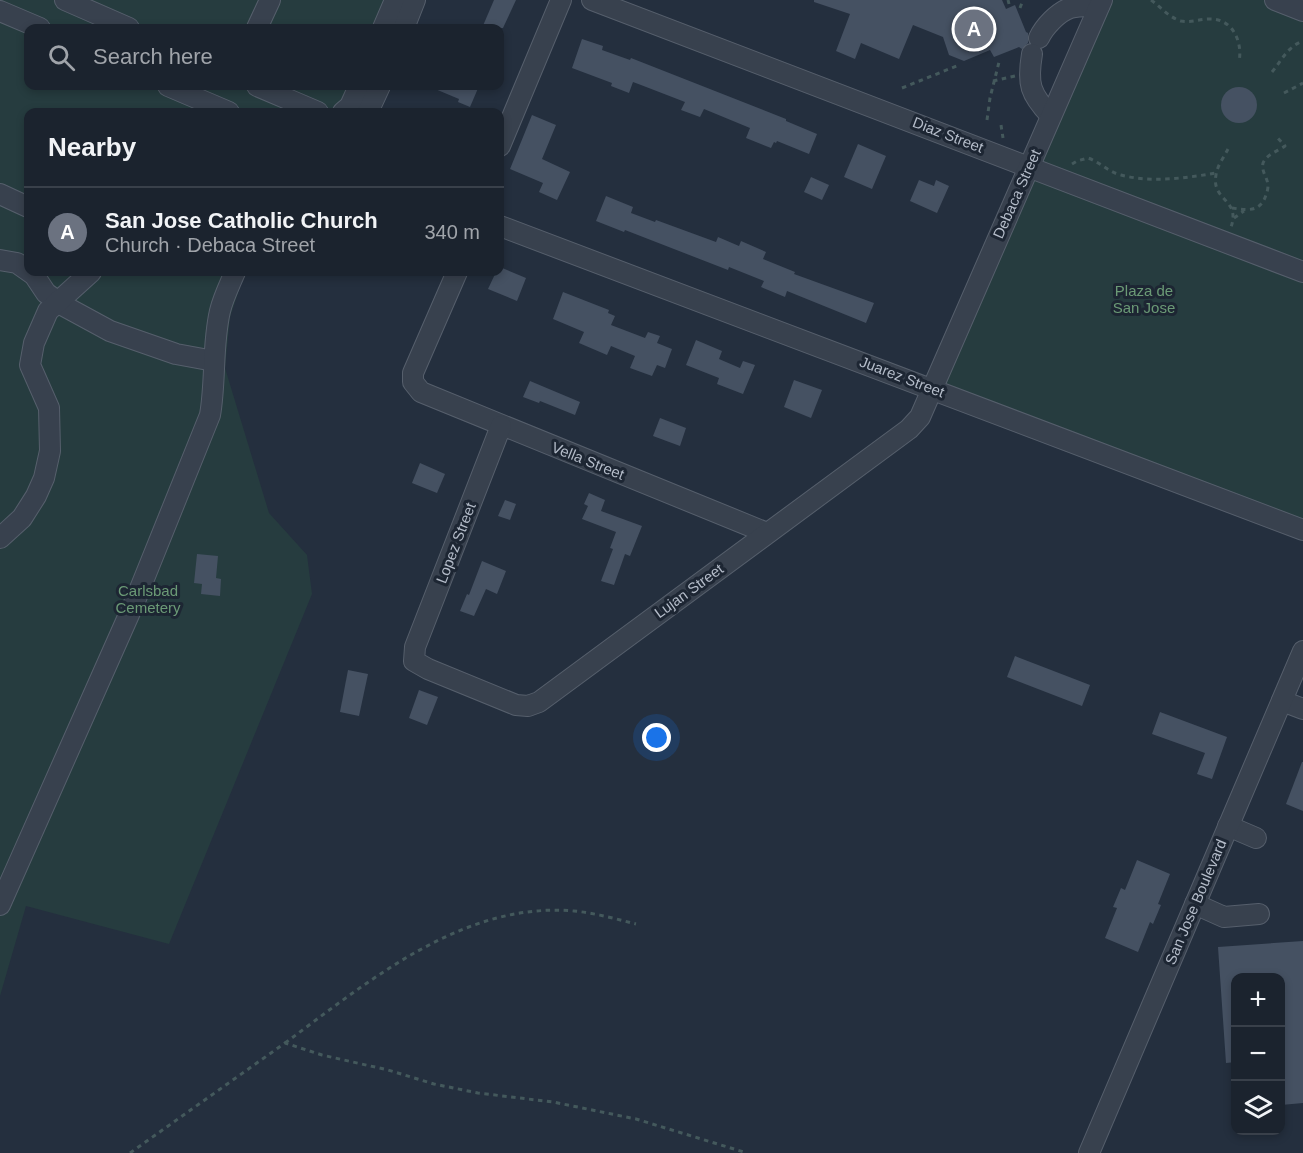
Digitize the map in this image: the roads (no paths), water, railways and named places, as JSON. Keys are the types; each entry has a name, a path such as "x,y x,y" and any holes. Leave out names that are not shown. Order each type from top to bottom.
{"street":[{"path":"65,0 120,24"},
{"path":"259,24 270,0"},
{"path":"406,24 416,0"},
{"path":"504,136 561,0"},
{"name":"Diaz Street","path":"592,0 1303,272"},
{"path":"1275,0 1303,11"},
{"path":"384,24 389,2"},
{"path":"1051,116 1030,90 1029,74 1042,32 1069,8 1100,3"},
{"name":"Debaca Street","path":"932,389 1100,3"},
{"path":"0,11 31,24"},
{"path":"177,90 220,108"},
{"path":"266,90 309,108"},
{"path":"348,108 357,90"},
{"path":"370,108 378,90"},
{"path":"0,194 24,205"},
{"name":"Juarez Street","path":"504,228 1303,530"},
{"path":"0,260 17,263 24,268"},
{"path":"35,276 46,294 119,334 176,354 214,362"},
{"path":"0,538 22,518 36,496 44,478 50,451 49,408 30,365 34,343 48,311 86,276"},
{"path":"0,905 135,601 210,415 220,311 233,276"},
{"name":"Vella Street","path":"455,276 415,367 413,382 421,392 767,533"},
{"name":"Lujan Street","path":"414,661 428,669 516,705 528,706 539,702 909,429 920,417 932,389"},
{"name":"Lopez Street","path":"414,661 415,648 501,426"},
{"name":"San Jose Boulevard","path":"1089,1153 1303,651"},
{"path":"1282,701 1303,710"},
{"path":"1228,826 1256,838"},
{"path":"1195,904 1224,917 1259,914"}],"place":[{"name":"San Jose Catholic Church","path":"974,29"}],"park label":[{"name":"Plaza de San Jose","path":"1144,300"},
{"name":"Carlsbad Cemetery","path":"148,600"}]}
